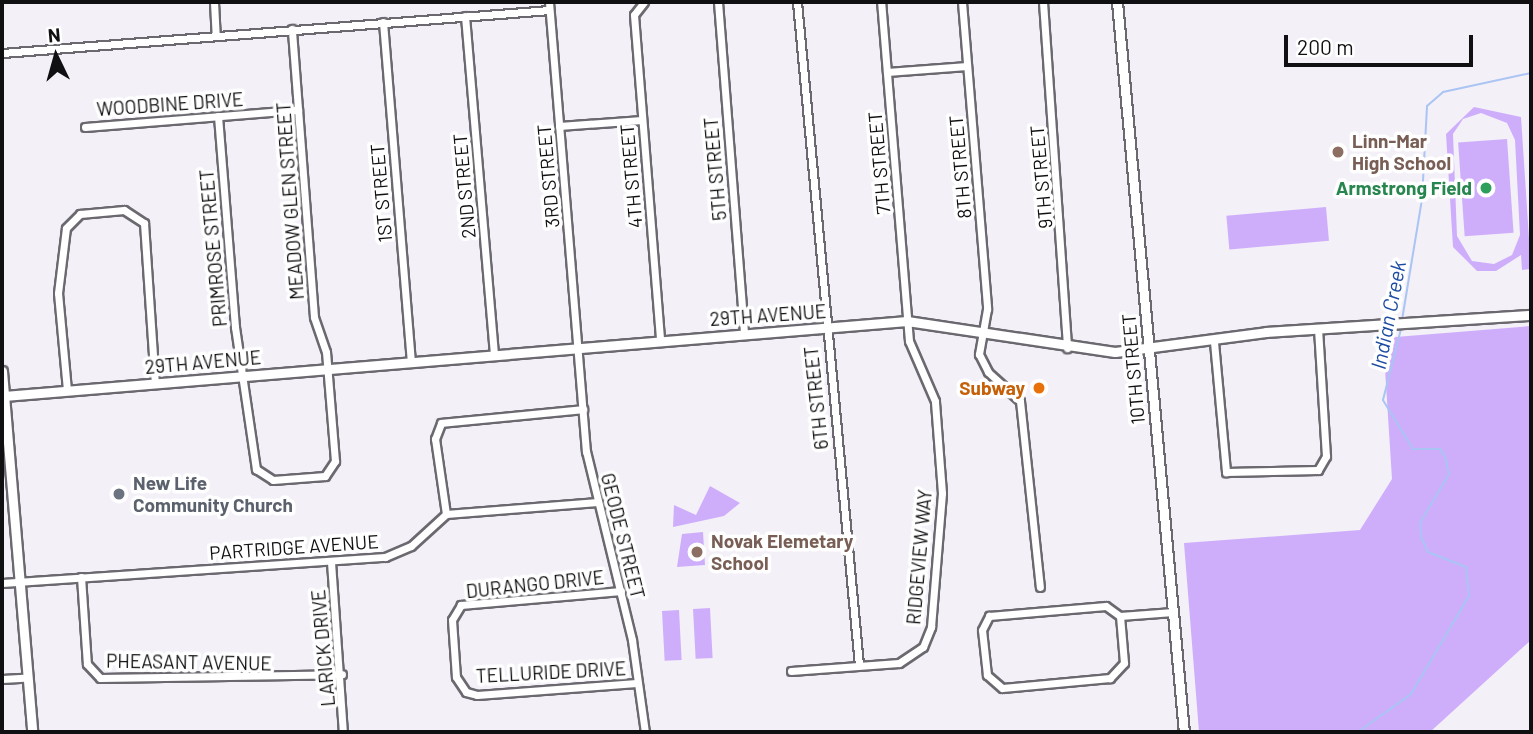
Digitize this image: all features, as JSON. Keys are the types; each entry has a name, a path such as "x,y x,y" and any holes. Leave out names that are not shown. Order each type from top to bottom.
{"street":[{"path":"214,2 216,35"},
{"name":"4TH STREET","path":"644,2 636,8 660,341"},
{"name":"5TH STREET","path":"718,2 744,334"},
{"name":"6TH STREET","path":"797,2 824,328 859,665"},
{"name":"7TH STREET","path":"881,2 907,321"},
{"name":"8TH STREET","path":"962,2 985,330 982,364 1011,389 1023,413 1040,587"},
{"name":"9TH STREET","path":"1043,2 1067,349"},
{"name":"10TH STREET","path":"1117,2 1184,732"},
{"path":"2,53 465,16 549,6"},
{"name":"3RD STREET","path":"549,6 578,347"},
{"name":"2ND STREET","path":"465,16 494,354"},
{"name":"1ST STREET","path":"383,22 411,360"},
{"name":"MEADOW GLEN STREET","path":"244,376 256,469 273,480 325,476 334,468 328,369 314,317 292,29"},
{"path":"887,72 967,65"},
{"name":"WOODBINE DRIVE","path":"85,127 298,110"},
{"name":"PRIMROSE STREET","path":"218,116 244,376"},
{"path":"559,126 642,120"},
{"path":"66,390 58,293 66,228 74,216 102,212 133,212 144,223 155,383"},
{"name":"29TH AVENUE","path":"4,396 411,360 907,321 985,330 1067,349 1148,351 1318,329 1531,316"},
{"name":"RIDGEVIEW WAY","path":"859,665 914,656 931,627 942,494 935,401 913,354 907,321"},
{"path":"1214,342 1226,472 1318,470 1326,456 1318,329"},
{"name":"GEODE STREET","path":"578,347 583,409 598,502 621,591 645,732"},
{"path":"2,370 24,678 32,732"},
{"path":"583,409 441,424 435,439 446,514 598,502"},
{"name":"PARTRIDGE AVENUE","path":"2,583 331,562 399,554 446,514"},
{"name":"LARICK DRIVE","path":"331,562 342,674 343,732"},
{"name":"PHEASANT AVENUE","path":"81,577 87,664 100,678 342,674"},
{"name":"DURANGO DRIVE","path":"466,692 456,677 452,620 461,605 621,591"},
{"path":"1119,616 1124,663 1110,678 1002,688 987,675 982,630 989,616 1106,606 1119,616 1173,612"},
{"path":"791,671 859,665"},
{"path":"2,679 24,678"},
{"name":"TELLURIDE DRIVE","path":"466,692 637,683"}],"shaded area":[{"path":"1474,107 1521,117 1531,269 1522,270 1521,255 1496,271 1477,271 1453,247 1446,134","holes":["1481,113 1507,123 1515,140 1520,235 1512,255 1494,264 1472,261 1457,236 1453,134 1463,119"]},
{"name":"Armstrong Field","path":"1507,139 1514,233 1465,236 1458,142"},
{"path":"1326,207 1329,241 1229,250 1226,216"},
{"path":"1531,326 1531,640 1430,732 1199,732 1184,543 1360,530 1392,479 1383,338"},
{"path":"710,486 740,503 724,516 673,527 674,505 696,515"},
{"path":"703,532 705,565 677,567 682,534"},
{"path":"710,608 713,658 696,659 693,609"},
{"path":"679,610 682,660 665,661 662,611"}],"waterway":[{"name":"Indian Creek","path":"1402,320 1422,199 1427,106 1443,92 1531,73"},
{"name":"Indian Creek","path":"1358,732 1411,694 1469,596 1466,567 1428,552 1421,536 1420,523 1449,474 1445,457 1440,449 1413,449 1383,400 1401,329"}],"place":[{"name":"Linn-Mar High School","path":"1338,152"},
{"name":"Armstrong Field","path":"1486,188"},
{"name":"Subway","path":"1039,388"},
{"name":"New Life Community Church","path":"119,494"},
{"name":"Novak Elemetary School","path":"697,552"}]}
